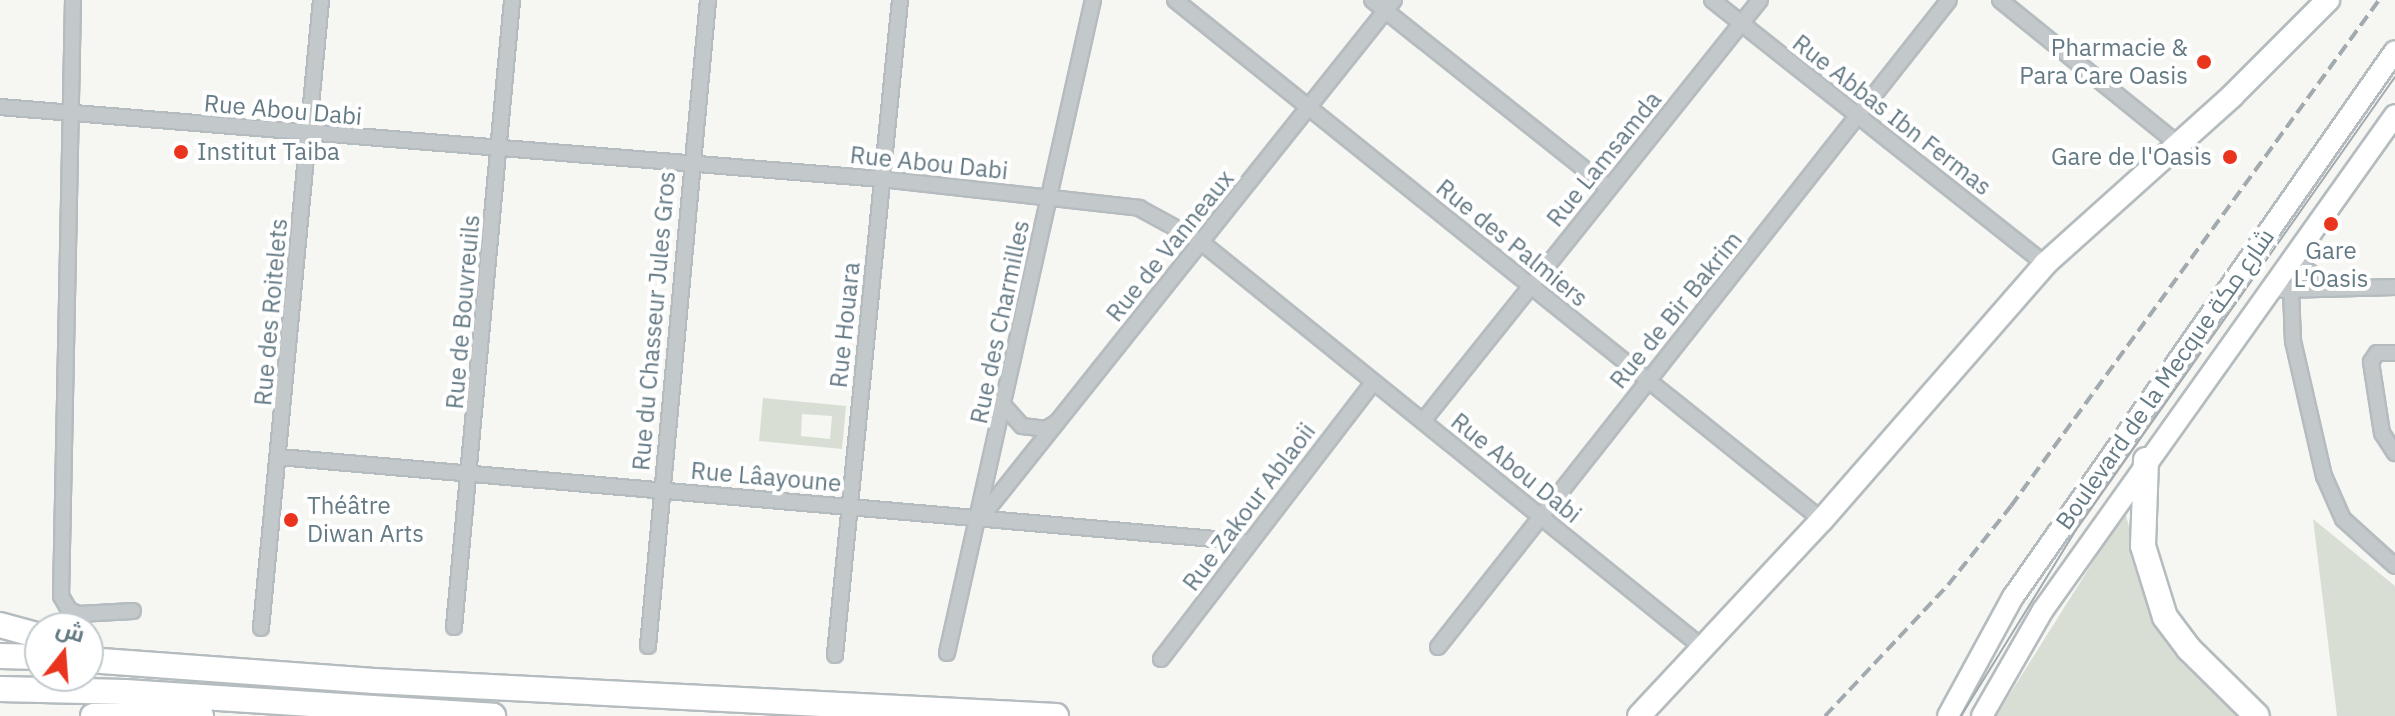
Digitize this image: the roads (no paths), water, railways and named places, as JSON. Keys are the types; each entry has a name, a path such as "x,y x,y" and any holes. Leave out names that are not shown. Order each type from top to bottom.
{"highway":[{"path":"2146,460 2143,546 2165,617 2189,649 2257,716"},
{"path":"0,625 24,632"},
{"path":"0,635 24,636"},
{"path":"104,644 509,678 633,696"},
{"path":"0,656 24,657"},
{"path":"104,661 633,696 1056,716"},
{"path":"0,689 493,716"},
{"path":"0,700 279,703"},
{"path":"244,716 279,703"},
{"path":"93,716 201,716"}],"main road":[{"path":"1639,716 1822,520 2045,264 2179,145 2328,0"},
{"name":"Boulevard de la Mecque شارع مكة","path":"1948,716 2013,597 2395,51"},
{"name":"Boulevard de la Mecque شارع مكة","path":"1982,716 2043,610 2146,460 2395,115"}],"street":[{"path":"73,0 61,596 69,610 79,614 133,611"},
{"name":"Rue des Roitelets","path":"261,628 321,0"},
{"name":"Rue de Bouvreuils","path":"454,627 512,0"},
{"name":"Rue du Chasseur Jules Gros","path":"648,646 690,166 708,0"},
{"name":"Rue Houara","path":"835,655 900,0"},
{"name":"Rue des Charmilles","path":"947,653 980,519 1093,0"},
{"name":"Rue des Palmiers","path":"1175,0 1310,105 1530,288 1822,520"},
{"path":"1372,0 1390,5 1608,188"},
{"name":"Rue Abbas Ibn Fermas","path":"1712,0 2045,264"},
{"name":"Rue Lamsamda","path":"1423,421 1760,0"},
{"name":"Rue de Bir Bakrim","path":"1438,647 1949,0"},
{"path":"2000,0 2179,145"},
{"name":"Rue de Vanneaux","path":"980,519 1390,5"},
{"name":"Rue Abou Dabi","path":"0,107 500,152 882,179 1139,208 1201,242 1703,648"},
{"path":"2291,259 2334,289"},
{"path":"2268,290 2395,287"},
{"path":"2291,290 2293,341 2324,476 2343,519 2395,566"},
{"path":"2395,353 2377,353 2371,362 2382,433 2395,453"},
{"name":"Rue Zakour Ablaoii","path":"1161,659 1373,383"},
{"path":"1004,406 1022,426 1046,429 1057,422"},
{"name":"Rue Lâayoune","path":"279,457 1249,542"}],"tram line":[{"path":"1961,716 2076,530 2395,77"}],"railway":[{"path":"1825,716 1948,585 2011,506 2379,0"}],"place":[{"name":"Pharmacie & Para Care Oasis","path":"2204,62"},
{"name":"Institut Taiba","path":"181,152"},
{"name":"Gare de l'Oasis","path":"2230,157"},
{"name":"Gare L'Oasis","path":"2331,224"},
{"name":"Théâtre Diwan Arts","path":"291,520"}]}
